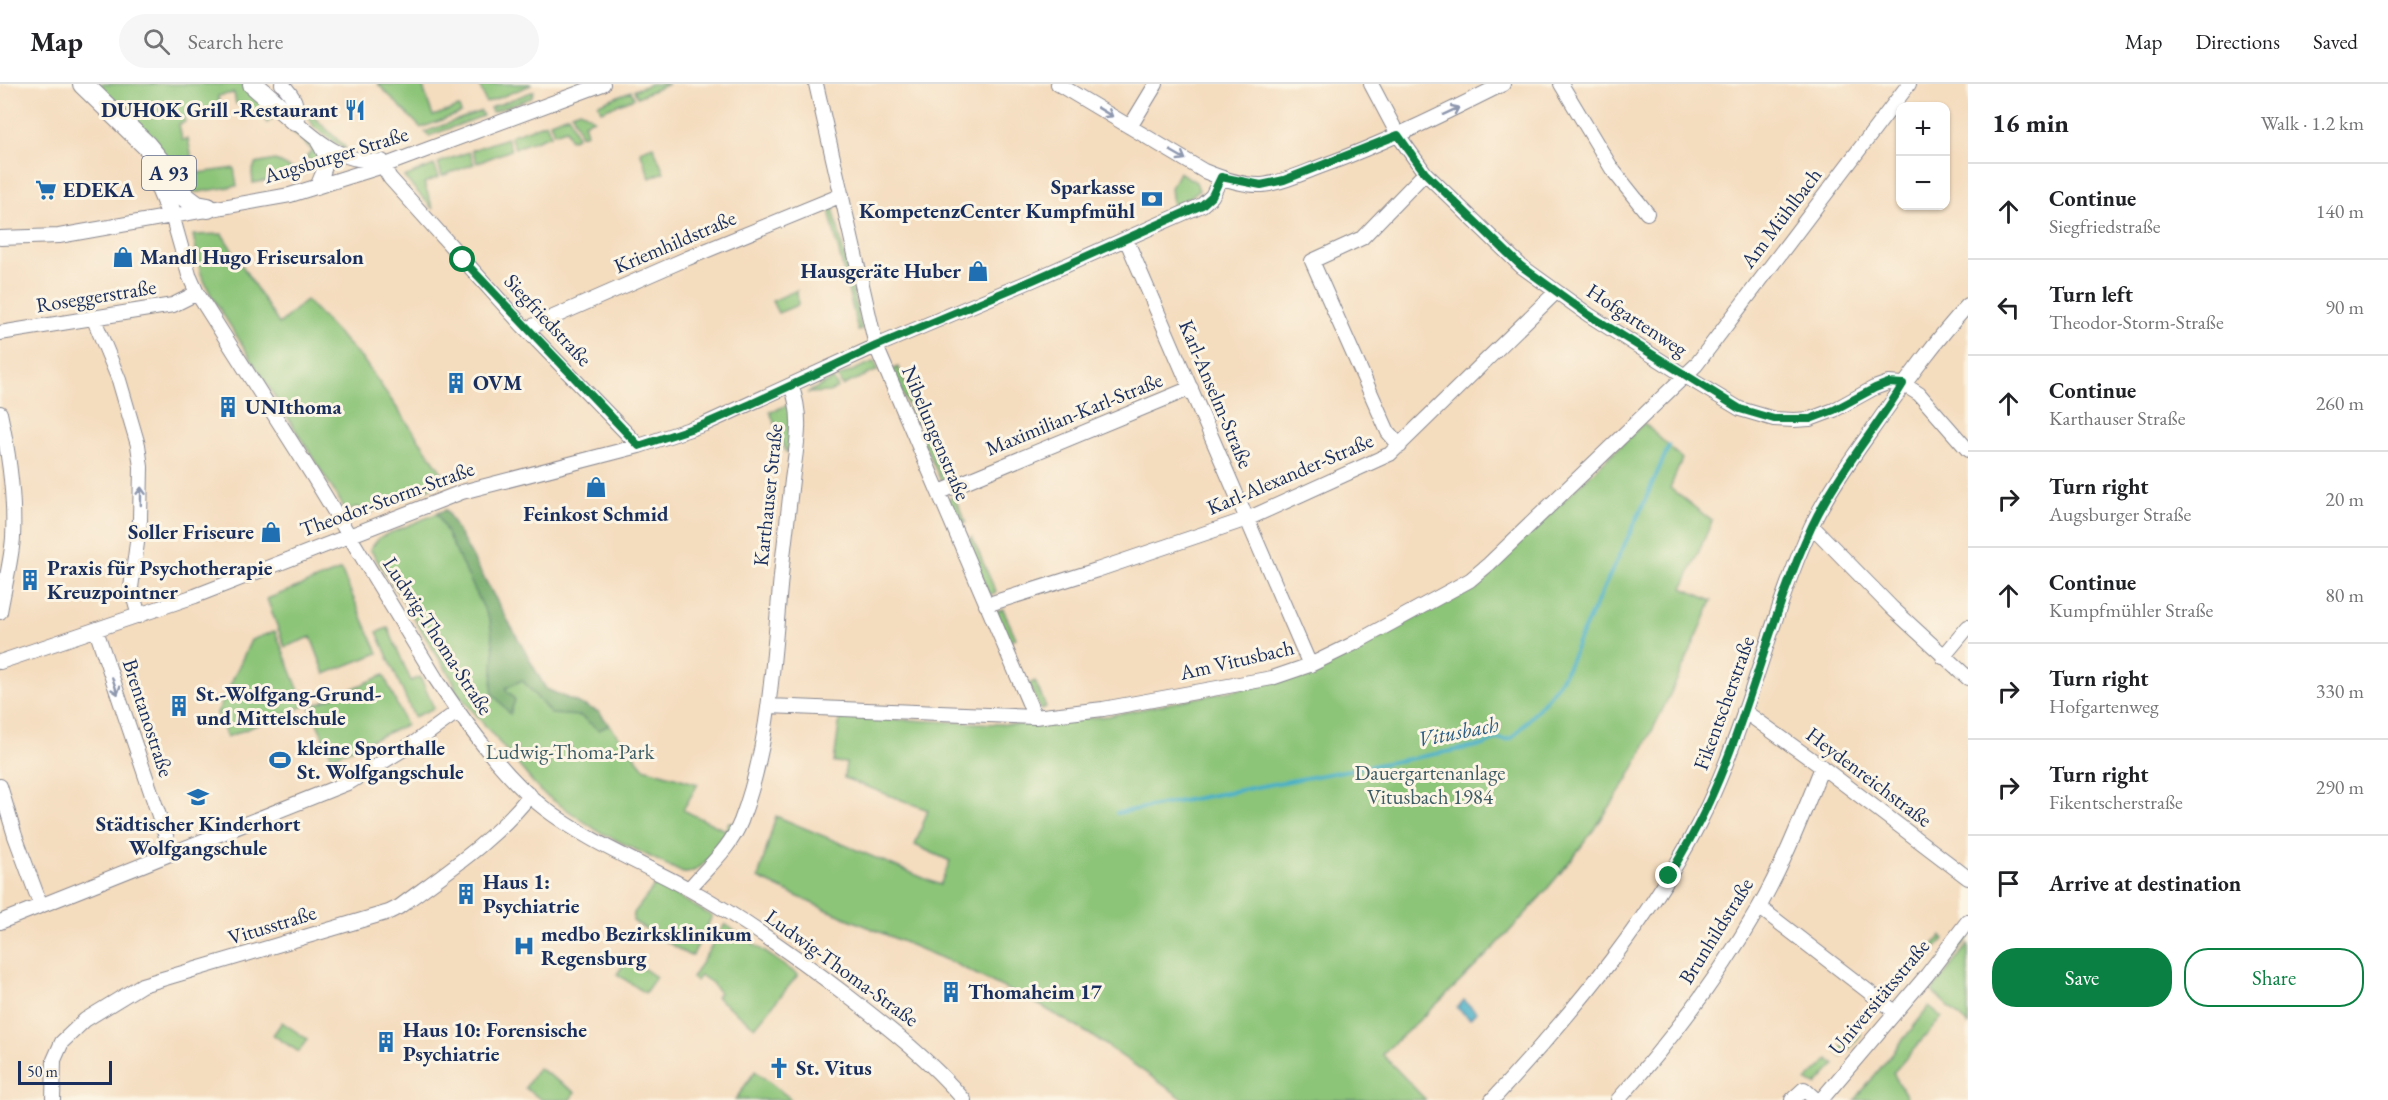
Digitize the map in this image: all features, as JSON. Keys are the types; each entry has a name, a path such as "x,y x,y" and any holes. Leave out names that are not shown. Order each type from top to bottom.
{"highway":[{"name":"A 93","path":"83,84 166,169 185,197 197,206 208,208"},
{"path":"253,84 295,121"},
{"name":"A 93","path":"133,133 156,172 172,215"}],"street":[{"path":"282,84 297,104 295,121 318,142 362,162 399,160"},
{"name":"Augsburger Straße","path":"0,238 59,236 284,196 317,188 383,166 603,84"},
{"name":"Nibelungenstraße","path":"816,84 876,346 1035,717"},
{"path":"1058,84 1204,171 1261,185 1284,180 1398,135 1503,84"},
{"path":"1130,127 1156,84"},
{"name":"Hofgartenweg","path":"1371,84 1398,135 1425,173 1521,266 1556,292 1740,409 1774,419 1810,419 1834,410 1888,383 1903,384"},
{"path":"1560,84 1612,169 1647,213"},
{"name":"Am Mühlbach","path":"1685,376 1696,365 1910,84"},
{"path":"317,188 327,160 318,142"},
{"name":"Siegfriedstraße","path":"383,166 390,178 526,329 639,446"},
{"path":"1400,446 1388,432 1312,261 1362,238 1425,173"},
{"path":"791,386 876,346 1202,205 1212,196 1221,177"},
{"name":"Kriemhildstraße","path":"526,329 697,254 842,195"},
{"name":"Ludwig-Thoma-Straße","path":"172,215 189,275 197,293 349,534 457,712 517,784 576,830 688,889 776,943 850,997 920,1053 964,1100"},
{"name":"Karl-Anselm-Straße","path":"1126,239 1310,665"},
{"name":"Karl-Alexander-Straße","path":"986,605 1247,519 1390,454 1556,292"},
{"name":"Roseggerstraße","path":"0,333 173,305 197,293"},
{"name":"Fikentscherstraße","path":"1492,1100 1590,988 1646,913 1708,804 1744,711 1792,572 1812,526 1845,468 1903,384 1936,340 1968,305"},
{"path":"93,318 119,380 138,445 141,477 140,520 131,588 139,616"},
{"name":"Am Vitusbach","path":"769,706 1035,717 1103,709 1272,678 1310,665 1470,580 1685,376"},
{"path":"1903,384 1919,394 1968,450"},
{"name":"Theodor-Storm-Straße","path":"0,662 139,616 462,492 639,446 705,424 791,386"},
{"name":"Karthauser Straße","path":"688,889 726,848 737,829 757,774 769,706 798,428 797,399 791,386"},
{"name":"Maximilian-Karl-Straße","path":"940,492 1191,388"},
{"path":"0,413 7,446 13,496 13,540 0,612"},
{"path":"1812,526 1892,609 1968,678"},
{"path":"1943,657 1968,627"},
{"name":"Brentanostraße","path":"96,630 172,854"},
{"name":"Heydenreichstraße","path":"1744,711 1968,878"},
{"path":"0,922 350,782 417,741 457,712"},
{"name":"Brunhildstraße","path":"1618,1100 1671,1037 1703,994 1759,907 1793,838 1822,767"},
{"path":"0,786 10,823 41,906"},
{"name":"Vitusstraße","path":"53,1100 54,1060 57,1050 68,1035 85,1020 142,985 389,912 399,907 486,842 501,829 530,795"},
{"path":"1759,907 1894,1012"},
{"name":"Universitätsstraße","path":"1821,1100 1927,975 1968,921"},
{"path":"1792,1100 1804,1089 1816,1100"}],"green space":[{"path":"92,84 244,84 316,150 319,168 306,157 312,150 276,116 267,123 261,113 242,116 240,104 236,104 234,93 218,96 220,108 184,116 185,122 179,124 182,140 188,139 194,168 199,173 234,168 237,186 199,192 187,191"},
{"path":"378,84 422,84 433,116 459,107 461,113 421,128"},
{"path":"479,84 530,84 531,85 486,103"},
{"path":"651,84 669,84 637,97 634,90"},
{"path":"534,91 531,98 492,112 490,108"},
{"path":"631,91 634,98 601,111 598,104"},
{"path":"306,109 345,147 346,151 314,127"},
{"path":"580,110 594,119 584,123 587,133 581,136 572,113"},
{"path":"481,111 483,116 429,136 425,132"},
{"path":"569,115 577,137 570,140 566,129 554,133 550,122"},
{"path":"546,123 551,135 515,148 510,136"},
{"path":"507,138 511,150 477,163 472,150"},
{"path":"653,146 664,172 650,178 640,151"},
{"path":"469,152 474,164 442,176 438,163"},
{"path":"275,160 302,174 253,183 252,173 255,164"},
{"path":"434,165 439,177 424,183 433,209 404,177"},
{"path":"1179,172 1196,182 1199,190 1173,206 1171,188"},
{"path":"828,206 833,207 862,330 858,331"},
{"path":"222,234 279,324 306,300 364,361 448,481 363,515 357,507 347,512 211,295 201,274 193,235"},
{"path":"797,290 798,305 778,313 772,301"},
{"path":"875,361 878,370 842,386 838,377"},
{"path":"898,367 922,420 916,423 892,370"},
{"path":"833,379 838,388 829,392 807,393"},
{"path":"793,403 792,448 786,452 770,412"},
{"name":"Dauergartenanlage Vitusbach 1984","path":"1644,423 1682,459 1670,488 1712,521 1683,588 1712,601 1684,666 1636,765 1599,823 1543,894 1481,961 1382,1054 1426,1100 1185,1100 1094,1037 1041,1006 951,962 758,878 776,816 940,885 950,861 915,845 928,810 844,778 846,763 834,762 840,717 1022,725 1108,716 1294,678 1315,670 1471,587"},
{"path":"924,427 948,480 942,483 918,430"},
{"path":"954,497 966,522 960,525 948,499"},
{"name":"Ludwig-Thoma-Park","path":"446,510 546,689 599,712 644,768 698,784 683,810 725,830 729,822 735,825 720,847 705,863 690,872 683,873 598,831 541,792 455,690 454,682 370,549 380,537"},
{"path":"446,510 546,689 599,712 609,725 599,730 580,716 551,714 522,680 506,688 515,700 510,714 493,694 494,652 490,621 437,513"},
{"path":"972,537 996,592 989,595 966,540"},
{"path":"341,570 378,653 325,674 311,637 285,647 267,599"},
{"path":"1003,609 1016,638 1009,642 996,612"},
{"path":"388,628 411,681 420,677 434,708 414,717 377,632"},
{"path":"275,631 305,706 227,737 217,713 251,640"},
{"path":"384,675 406,725 332,757 310,707"},
{"path":"1035,681 1046,707 1040,710 1029,684"},
{"path":"656,884 712,916 693,955 688,955 633,921 634,913"},
{"path":"725,924 798,975 755,1027 716,997 719,993 712,983 700,975 696,981 692,978"},
{"path":"1968,930 1968,938 1936,979 1934,974"},
{"path":"1941,936 1944,939 1916,972 1913,970"},
{"path":"1968,944 1968,1025 1932,991"},
{"path":"628,958 656,977 645,993 617,974"},
{"path":"1929,1007 1942,1017 1893,1073 1907,1097 1904,1100 1855,1100"},
{"path":"282,1022 307,1039 299,1052 273,1035"},
{"path":"1858,1031 1861,1034 1842,1057 1837,1052"},
{"path":"1829,1059 1835,1065 1816,1085 1806,1081"},
{"path":"538,1068 575,1092 570,1100 542,1100 525,1088"},
{"path":"755,1071 791,1099 735,1100"}],"water":[{"path":"1464,1000 1476,1012 1470,1019 1457,1008"}],"waterway":[{"name":"Vitusbach","path":"1117,813 1512,738 1550,694 1566,671 1669,446"}],"place":[{"name":"DUHOK Grill -Restaurant","path":"355,110"},
{"name":"EDEKA","path":"46,190"},
{"name":"Sparkasse KompetenzCenter Kumpfmühl","path":"1152,199"},
{"name":"Mandl Hugo Friseursalon","path":"123,257"},
{"name":"Hausgeräte Huber","path":"978,271"},
{"name":"OVM","path":"456,383"},
{"name":"UNIthoma","path":"228,407"},
{"name":"Feinkost Schmid","path":"596,487"},
{"name":"Soller Friseure","path":"271,532"},
{"name":"Praxis für Psychotherapie Kreuzpointner","path":"30,580"},
{"name":"St.-Wolfgang-Grund- und Mittelschule","path":"179,706"},
{"name":"kleine Sporthalle St. Wolfgangschule","path":"280,760"},
{"name":"Städtischer Kinderhort Wolfgangschule","path":"198,797"},
{"name":"Haus 1: Psychiatrie","path":"466,894"},
{"name":"medbo Bezirksklinikum Regensburg","path":"524,946"},
{"name":"Thomaheim 17","path":"951,992"},
{"name":"Haus 10: Forensische Psychiatrie","path":"386,1042"},
{"name":"St. Vitus","path":"779,1068"}],"route":[{"path":"463,260 639,446 705,424 876,346 1202,205 1212,196 1221,177 1261,185 1284,180 1398,135 1425,173 1521,266 1589,315 1740,409 1774,419 1810,419 1834,410 1888,383 1903,384 1845,468 1812,526 1792,572 1722,771 1708,804 1669,876"}]}
